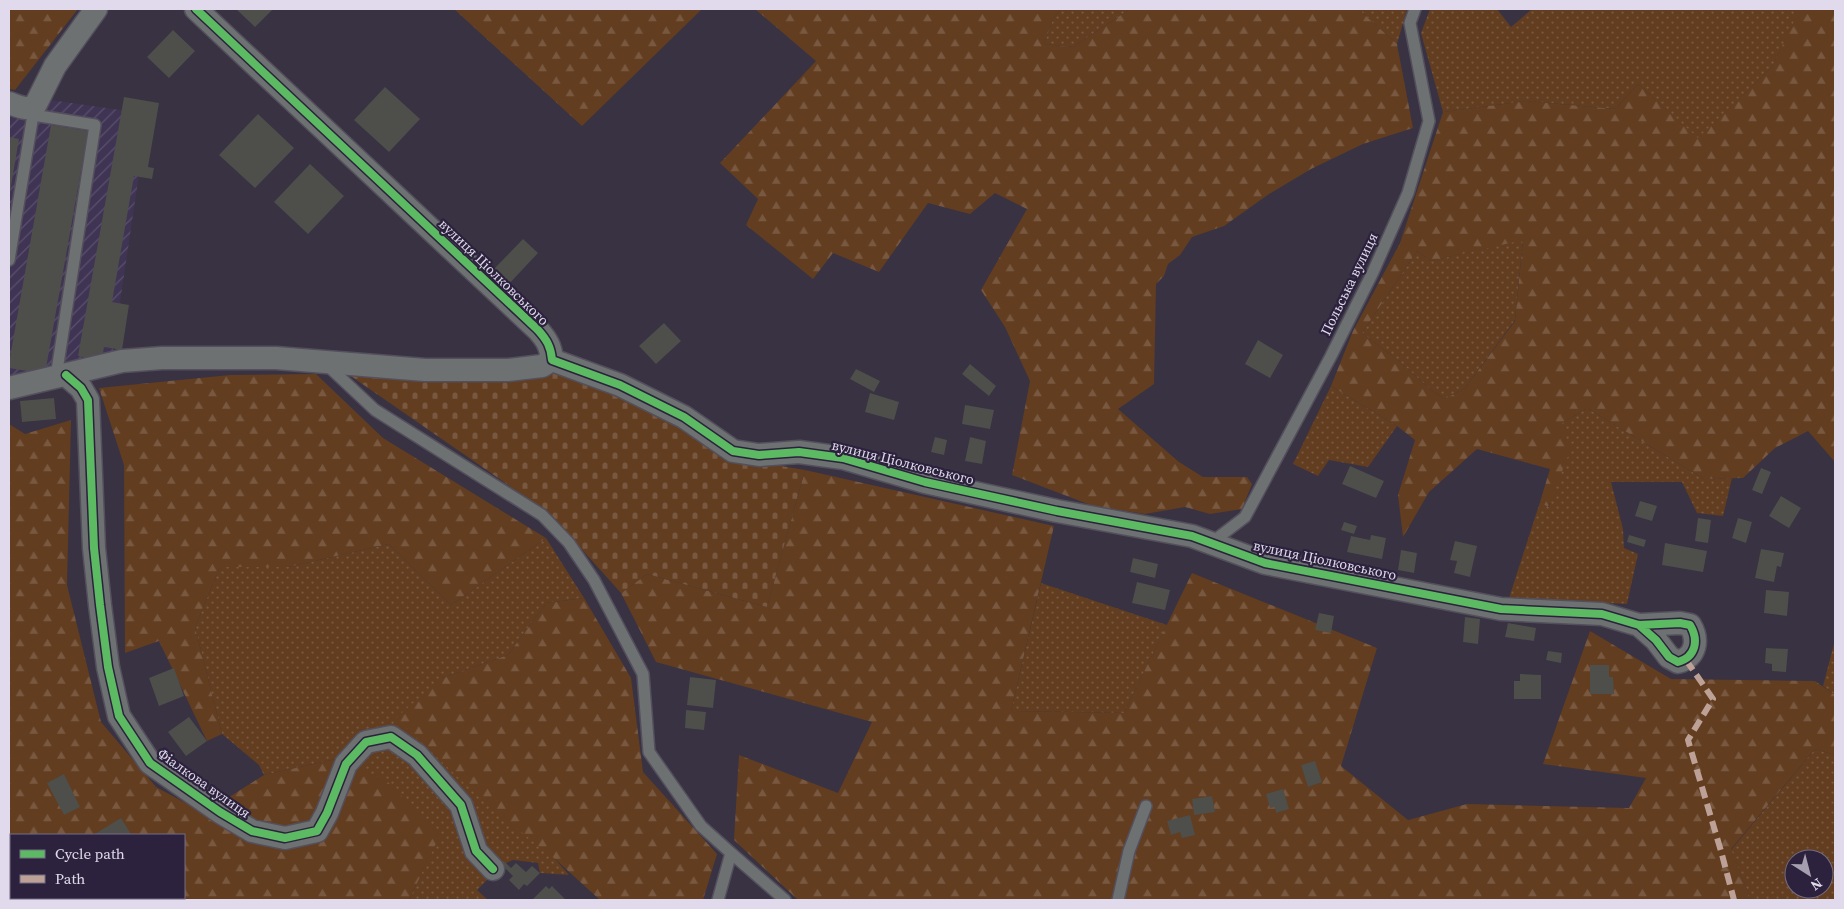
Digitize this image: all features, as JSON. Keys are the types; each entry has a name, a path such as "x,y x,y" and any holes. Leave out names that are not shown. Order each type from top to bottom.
{"street":[{"path":"9,103 33,112 56,66 96,9"},
{"name":"вулиця Ціолковського","path":"196,9 538,330 547,340 552,351 552,360 620,385 684,416 733,451 759,454 799,452 843,458 925,482 1057,511 1192,536 1265,562 1501,609 1602,614 1639,625"},
{"path":"9,388 122,362 162,358 276,358 425,370 508,370 542,366 552,360"},
{"name":"Фіалкова вулиця","path":"61,376 81,388 88,400 94,548 108,667 119,716 150,763 220,812 252,831 285,838 318,830 327,813 346,764 366,742 391,737 417,755 461,805 476,851 493,869"}],"lane":[{"name":"Польська вулиця","path":"1211,543 1245,517 1335,348 1373,272 1408,193 1429,121 1410,24 1415,9"},
{"path":"9,260 33,112 95,125 61,376"},
{"path":"324,362 375,410 542,515 569,543 594,580 644,674 649,752 701,826 784,900"},
{"path":"1118,900 1129,851 1146,806"},
{"path":"718,900 730,853"}],"shaded area":[{"path":"9,94 148,114 111,363 9,382"}],"green space":[{"path":"9,9 78,9 15,90 9,89"},
{"path":"454,9 702,9 582,126"},
{"path":"755,9 1061,9 1053,19 1044,44 1073,47 1130,9 1358,9 1397,44 1413,128 1363,144 1311,169 1269,194 1224,226 1192,237 1180,255 1168,264 1164,276 1156,284 1154,384 1118,409 1179,462 1203,477 1247,477 1252,484 1242,509 1210,514 1185,507 1145,514 1093,506 1012,475 1030,381 1005,327 981,290 1027,209 995,193 970,214 928,203 879,272 833,253 813,279 746,225 758,199 720,163 816,61"},
{"path":"1061,9 1130,9 1073,47 1044,44 1053,19"},
{"path":"1358,9 1407,9 1397,44"},
{"path":"1430,9 1497,9 1511,27 1532,9 1801,9 1772,67 1698,139 1638,84 1615,109 1526,101 1443,112 1421,33"},
{"path":"1800,9 1835,9 1835,462 1808,431 1775,448 1743,478 1704,479 1587,408 1562,423 1570,451 1548,507 1540,502 1550,469 1477,449 1429,492 1403,537 1398,495 1415,440 1397,426 1331,386 1353,331 1400,243 1443,112 1526,101 1615,109 1638,84 1698,138 1772,67","holes":["1523,240 1515,321 1465,388 1445,399 1431,390 1400,362 1362,333 1417,251 1431,261"]},
{"path":"1523,239 1515,320 1465,388 1445,399 1431,390 1400,362 1362,333 1417,251 1431,261"},
{"path":"345,372 473,379 559,373 637,400 733,458 805,470 767,607 647,574 621,593 550,514"},
{"path":"316,374 383,438 546,538 451,605 389,544 288,567 220,567 195,627 222,734 207,741 159,641 125,653 124,465 99,388 230,375"},
{"path":"1331,386 1397,426 1368,467 1329,460 1318,476 1293,464"},
{"path":"1587,408 1704,479 1732,478 1723,516 1697,513 1682,482 1611,482 1623,529 1624,548 1638,554 1627,604 1509,598 1540,502 1549,507 1562,423"},
{"path":"71,420 67,585 101,722 156,787 204,813 264,775 336,759 386,780 440,835 409,900 9,900 9,424 25,434"},
{"path":"805,470 1054,526 1011,711 1124,713 1192,573 1377,648 1341,766 1408,820 1467,804 1629,808 1646,778 1543,764 1590,631 1671,679 1815,681 1835,695 1835,755 1815,749 1731,849 1751,900 798,900 734,840 739,755 838,793 872,722 656,662 621,593 647,574 767,607"},
{"path":"546,538 584,598 546,603 508,655 442,678 555,859 569,875 540,873 538,863 513,860 502,865 477,890 488,900 409,900 439,835 336,759 264,775 259,765 222,734 195,627 220,567 288,567 389,544 451,605"},
{"path":"1041,583 1167,625 1124,713 1011,711"},
{"path":"584,598 631,678 643,772 717,854 703,900 600,900 555,859 483,801 396,718 442,678 508,655 546,603"},
{"path":"1835,640 1835,695 1823,686"},
{"path":"1815,749 1835,755 1835,900 1751,900 1731,850"}],"building":[{"path":"236,9 273,9 255,27"},
{"path":"173,30 195,51 169,78 147,57"},
{"path":"385,87 420,119 389,152 354,120"},
{"path":"124,97 159,103 148,167 154,168 152,179 134,176 112,302 129,305 122,350 104,347 102,360 78,356"},
{"path":"258,114 294,148 255,188 219,155"},
{"path":"51,125 88,131 45,374 9,368 9,363"},
{"path":"9,137 19,139 10,192 9,192"},
{"path":"310,164 344,196 308,234 274,202"},
{"path":"523,239 538,253 508,285 493,270"},
{"path":"664,323 681,341 656,364 639,346"},
{"path":"1258,340 1283,355 1270,378 1245,364"},
{"path":"970,364 996,386 989,396 962,374"},
{"path":"856,369 880,381 874,392 850,379"},
{"path":"870,393 899,402 894,420 865,412"},
{"path":"54,398 56,419 22,422 20,401"},
{"path":"965,405 994,410 990,429 962,424"},
{"path":"935,437 947,440 944,455 931,452"},
{"path":"970,437 986,441 982,464 965,461"},
{"path":"1350,466 1384,481 1376,498 1342,484"},
{"path":"1761,468 1771,472 1762,494 1752,490"},
{"path":"1781,496 1801,508 1789,528 1769,516"},
{"path":"1640,501 1657,506 1652,521 1635,516"},
{"path":"1698,518 1711,520 1708,543 1695,541"},
{"path":"1738,518 1752,522 1746,543 1732,538"},
{"path":"1344,522 1357,526 1354,534 1341,530"},
{"path":"1371,535 1386,538 1382,559 1347,552 1351,536 1370,540"},
{"path":"1629,535 1646,540 1644,547 1627,542"},
{"path":"1455,541 1477,546 1470,577 1454,573 1457,561 1450,560"},
{"path":"1665,543 1707,551 1703,572 1662,565"},
{"path":"1761,549 1784,553 1781,567 1777,566 1774,582 1755,578"},
{"path":"1401,550 1417,553 1414,573 1398,570"},
{"path":"1133,558 1158,564 1155,578 1130,572"},
{"path":"1137,582 1170,590 1165,610 1132,603"},
{"path":"1766,590 1789,592 1787,616 1764,613"},
{"path":"1319,613 1334,616 1331,633 1315,630"},
{"path":"1465,617 1480,619 1478,644 1463,642"},
{"path":"1508,623 1536,628 1534,641 1505,637"},
{"path":"1766,648 1788,649 1786,672 1772,671 1772,664 1765,663"},
{"path":"1548,651 1562,653 1561,663 1546,660"},
{"path":"1590,665 1609,665 1609,677 1613,677 1614,694 1590,694"},
{"path":"174,668 184,696 159,706 149,678"},
{"path":"1520,674 1541,675 1541,699 1514,699 1514,681 1520,681"},
{"path":"690,677 716,680 713,708 687,705"},
{"path":"686,710 706,712 704,730 685,728"},
{"path":"189,717 207,741 186,756 168,732"},
{"path":"1315,761 1322,782 1308,787 1301,765"},
{"path":"64,774 80,807 64,815 47,783"},
{"path":"1283,789 1289,809 1276,813 1275,807 1270,808 1266,794"},
{"path":"1212,796 1215,812 1194,815 1192,799"},
{"path":"1190,815 1195,835 1182,838 1180,832 1171,835 1167,821"},
{"path":"121,818 131,834 95,834"},
{"path":"505,862 511,868 516,863 526,872 532,866 540,873 527,886 524,884 519,890 509,880 513,876 502,865"},
{"path":"546,886 549,889 552,886 566,900 532,900"}],"marked path":[{"path":"1686,660 1713,699 1688,740 1734,900"}],"cycle path":[{"path":"196,9 538,330 548,344 552,360 620,385 684,417 733,451 759,455 799,452 843,458 925,482 1057,511 1192,536 1265,563 1501,609 1602,614 1639,625 1680,623 1690,625 1695,642 1692,652 1684,660 1678,662 1669,657 1656,640 1639,625"},
{"path":"66,375 81,388 88,400 94,548 108,667 119,716 150,763 220,812 252,831 285,838 317,831 327,813 346,764 366,742 391,737 417,755 461,805 476,851 493,869"}]}
